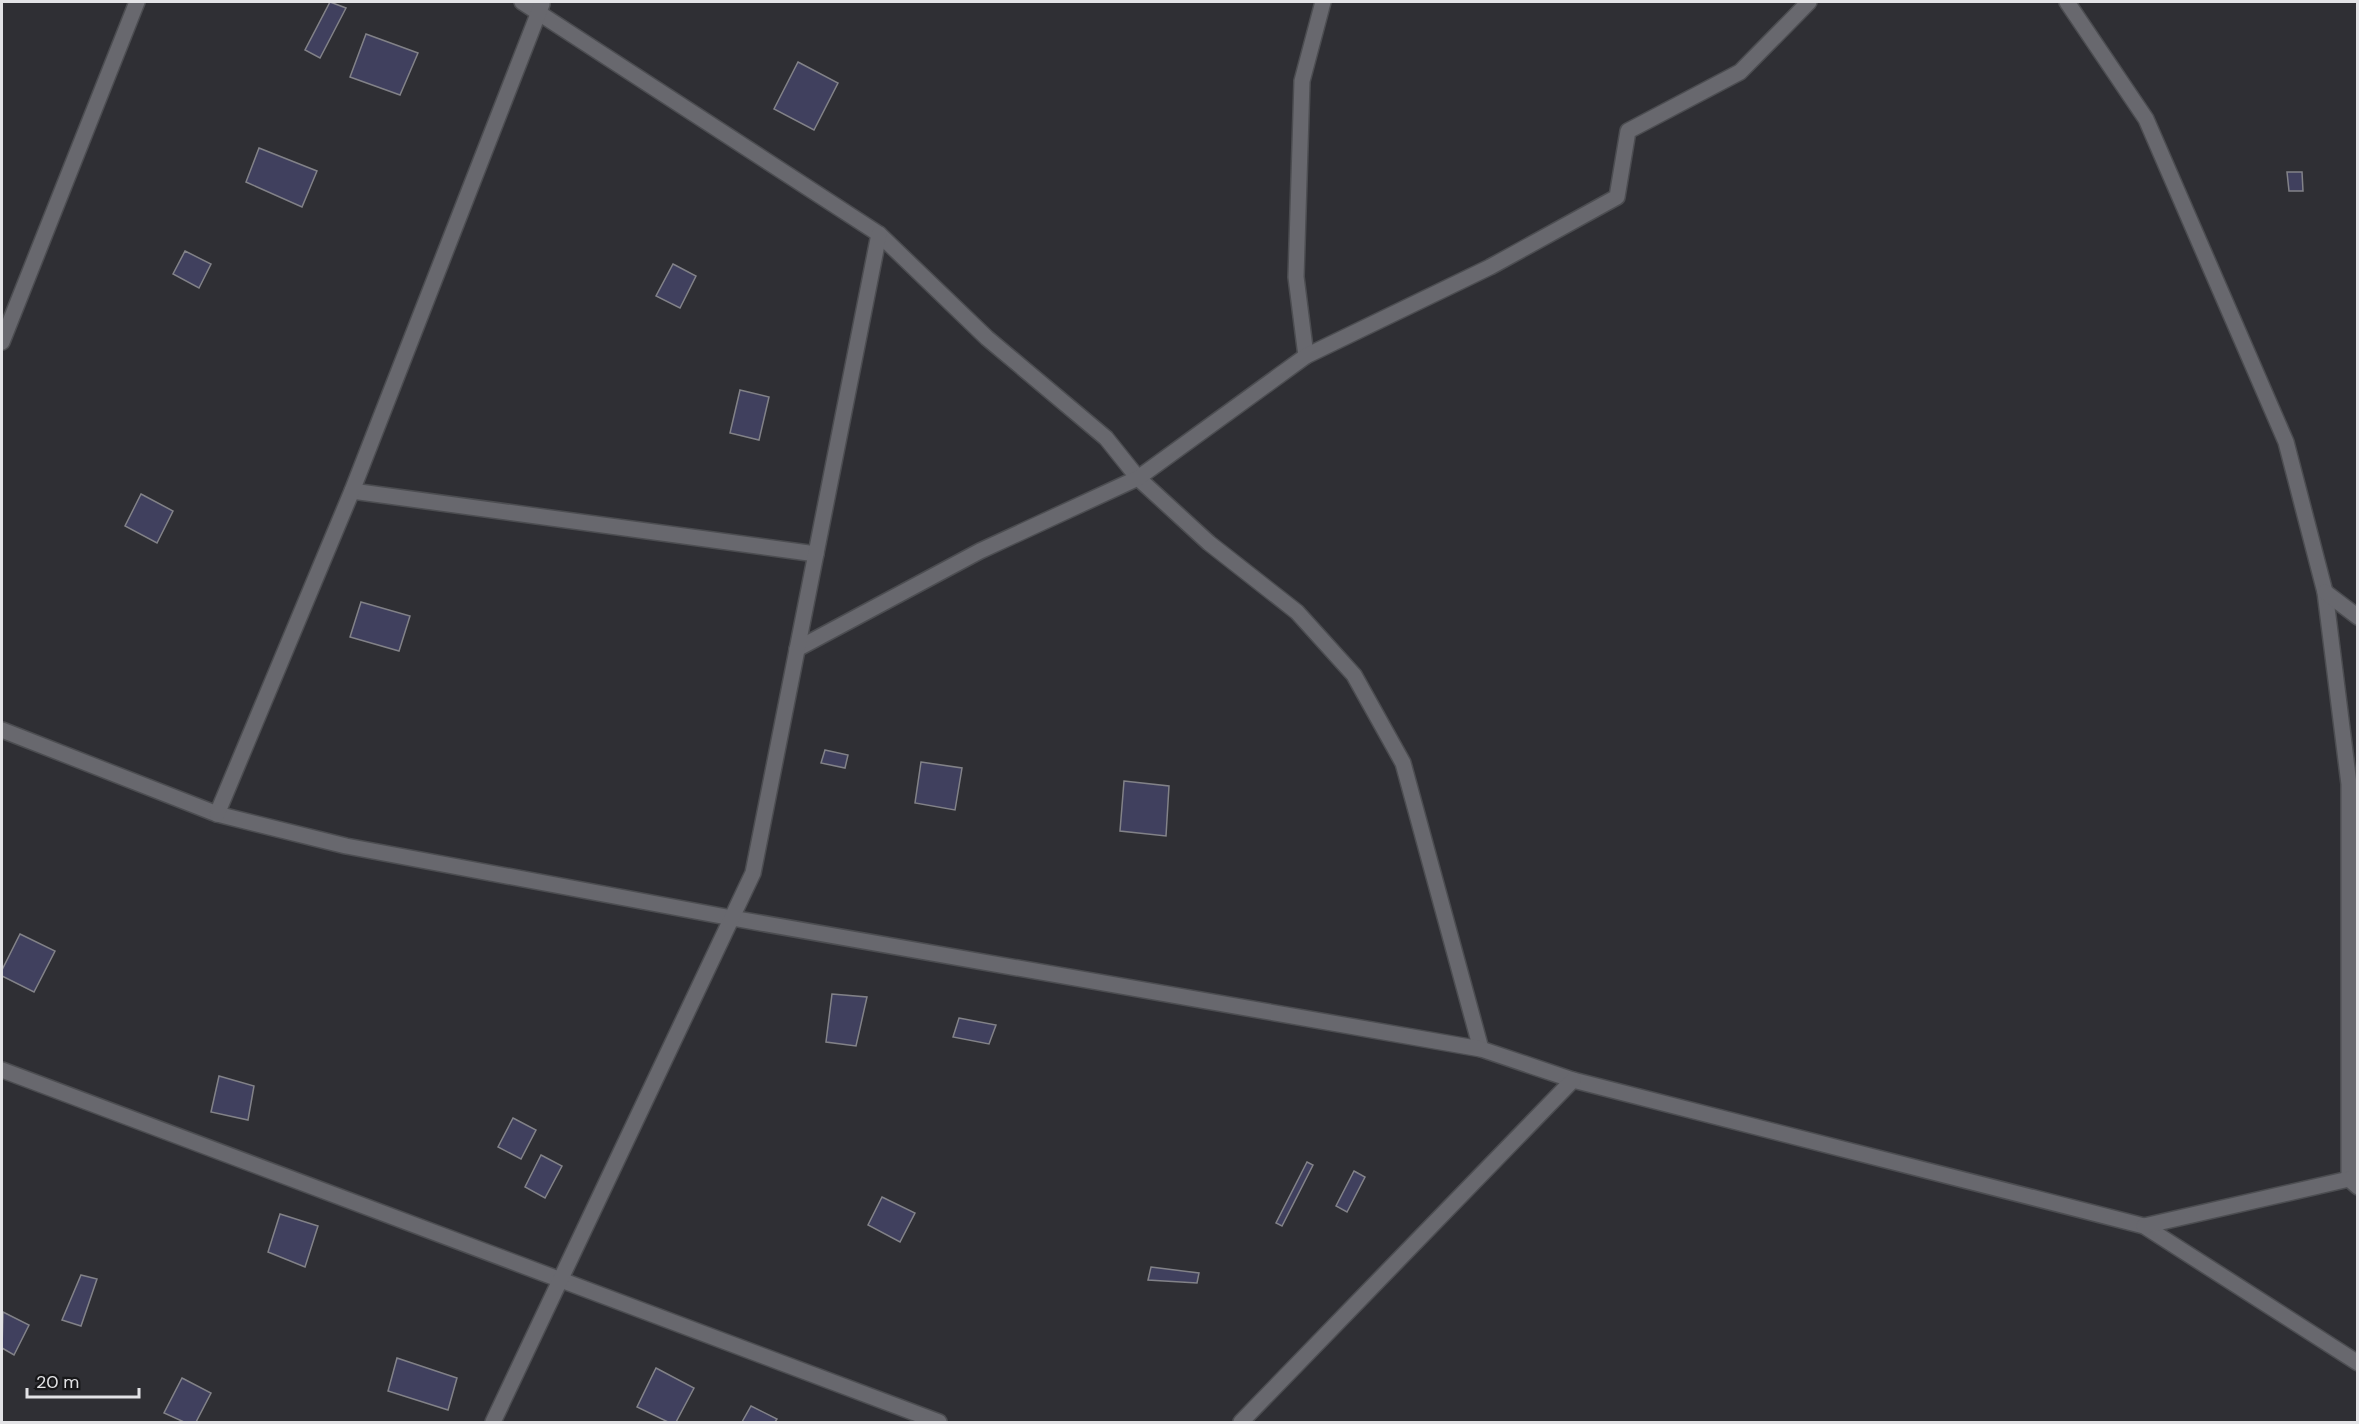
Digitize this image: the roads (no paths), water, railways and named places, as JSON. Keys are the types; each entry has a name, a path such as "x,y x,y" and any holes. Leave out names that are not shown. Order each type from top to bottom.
{"street":[{"path":"2,342 137,2"},
{"path":"522,2 541,6 879,234 987,338 1106,438 1138,478 1209,543 1297,612 1354,675 1403,763 1481,1049"},
{"path":"1306,356 1296,277 1302,81 1323,2"},
{"path":"797,649 980,551 1138,478 1306,356 1490,267 1617,197 1628,130 1740,72 1809,2"},
{"path":"2067,2 2146,119 2286,442 2325,592 2349,784 2355,1182"},
{"path":"217,814 352,491 541,6"},
{"path":"494,1422 753,873 879,234"},
{"path":"352,491 816,554"},
{"path":"2325,592 2358,617"},
{"path":"2,730 217,814 346,846 732,918 1481,1049 1573,1080 2144,1226 2358,1363"},
{"path":"2,1070 939,1422"},
{"path":"1241,1422 1573,1080"},
{"path":"2355,1182 2358,1165"},
{"path":"2144,1226 2355,1182"}]}
